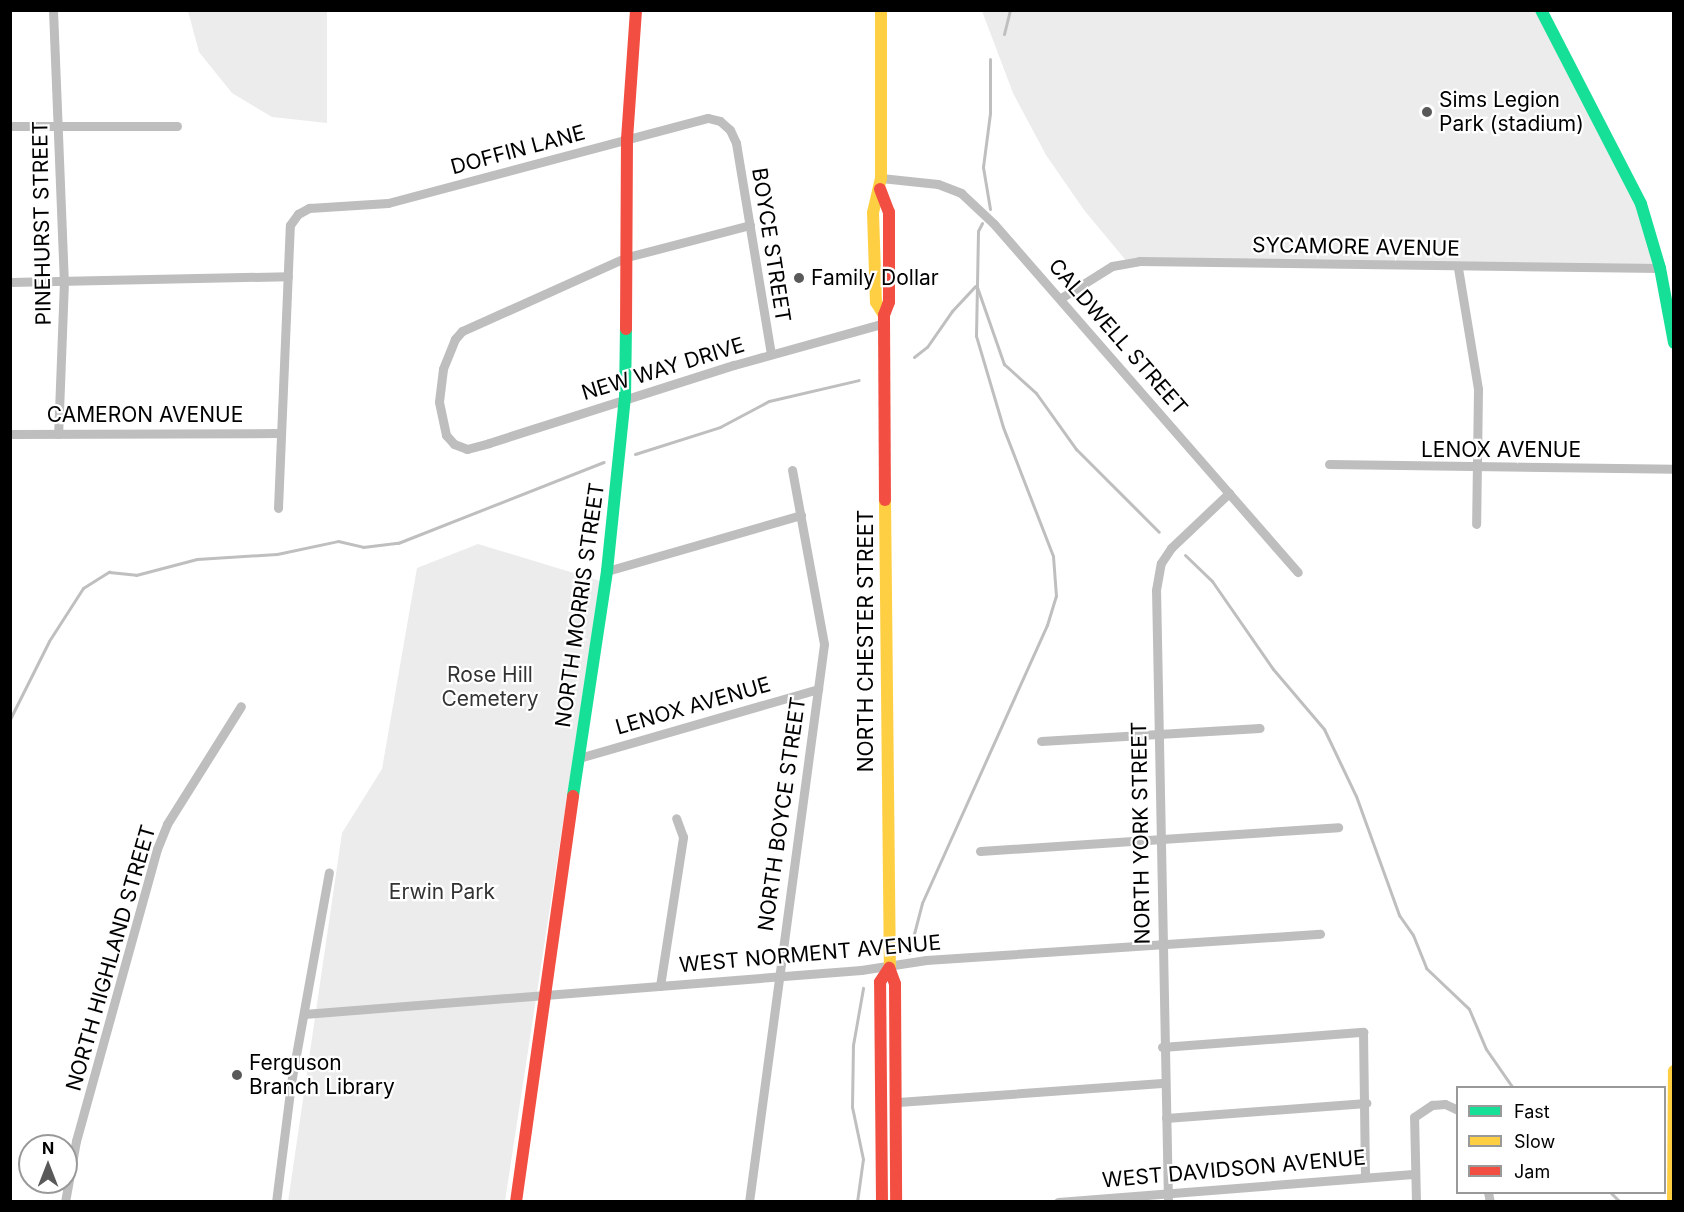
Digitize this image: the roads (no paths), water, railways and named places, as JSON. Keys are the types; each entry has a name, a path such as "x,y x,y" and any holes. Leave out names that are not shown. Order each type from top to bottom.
{"main road":[{"name":"NORTH MORRIS STREET","path":"516,1202 543,995 607,571 624,399 627,139 631,43 636,10"},
{"name":"NORTH CHESTER STREET","path":"881,10 881,184 888,213 889,302 884,319 889,968 895,984 898,1102 896,1202"},
{"path":"1541,10 1624,164 1641,204 1660,268 1674,343"},
{"name":"NORTH CHESTER STREET","path":"882,1202 880,982 889,968"},
{"path":"1673,1202 1674,1071"}],"street":[{"name":"PINEHURST STREET","path":"53,10 52,45 58,126 64,281 58,434"},
{"name":"DOFFIN LANE","path":"288,276 290,225 298,214 309,208 388,203 708,118 720,121 736,143"},
{"path":"10,126 177,126"},
{"name":"BOYCE STREET","path":"736,143 771,354"},
{"name":"CALDWELL STREET","path":"881,184 928,182 961,193 1061,298 1298,572"},
{"path":"627,257 750,225"},
{"name":"NEW WAY DRIVE","path":"627,257 478,322 454,339 444,369 439,402 446,435 454,444 467,448 489,443 884,319"},
{"name":"SYCAMORE AVENUE","path":"1061,298 1112,266 1139,261 1458,268 1660,268"},
{"path":"1458,268 1478,389 1476,524"},
{"path":"10,282 288,276 278,508"},
{"name":"CAMERON AVENUE","path":"10,434 280,433"},
{"name":"LENOX AVENUE","path":"1329,465 1674,469"},
{"name":"NORTH BOYCE STREET","path":"749,1202 777,976 818,689 823,628 792,470"},
{"name":"NORTH YORK STREET","path":"1168,1197 1162,1047 1157,575 1182,535 1229,494"},
{"path":"607,571 801,515"},
{"name":"LENOX AVENUE","path":"579,758 818,689"},
{"name":"NORTH HIGHLAND STREET","path":"65,1202 76,1142 157,849 167,824 241,706"},
{"path":"1041,741 1260,728"},
{"path":"660,986 684,837 675,818"},
{"path":"980,851 1338,827"},
{"path":"276,1202 303,1014 329,872"},
{"name":"WEST NORMENT AVENUE","path":"303,1014 889,968 926,960 1320,934"},
{"path":"1162,1047 1363,1032 1366,1103 1365,1175"},
{"path":"898,1102 1165,1083"},
{"path":"1166,1118 1366,1103"},
{"path":"1416,1202 1413,1174 1414,1118 1432,1106 1445,1104 1456,1109"},
{"name":"WEST DAVIDSON AVENUE","path":"1058,1202 1168,1197 1365,1175 1413,1174"}],"waterway":[{"path":"1004,34 1010,10"},
{"path":"990,59 990,113 983,167 990,209"},
{"path":"909,953 922,903 1047,625 1056,596 1053,556 1003,427 976,336 978,231 982,223"},
{"path":"914,357 927,347 952,311 975,286"},
{"path":"977,287 1004,364 1036,393 1076,449 1159,532"},
{"path":"635,454 720,427 769,401 859,380"},
{"path":"10,719 49,641 83,588 109,572 136,575 197,559 277,554 338,541 363,547 398,543 604,462"},
{"path":"1185,555 1212,581 1273,669 1324,729 1356,796 1399,915 1413,935 1426,968 1469,1009 1486,1049 1512,1086"},
{"path":"857,1202 863,1159 852,1107 853,1045 863,988"},
{"path":"1612,1194 1620,1202"}],"place":[{"name":"Sims Legion Park (stadium)","path":"1427,112"},
{"name":"Family Dollar","path":"799,278"},
{"name":"Ferguson Branch Library","path":"237,1075"}],"park label":[{"name":"Rose Hill Cemetery","path":"490,687"},
{"name":"Erwin Park","path":"442,892"}]}
